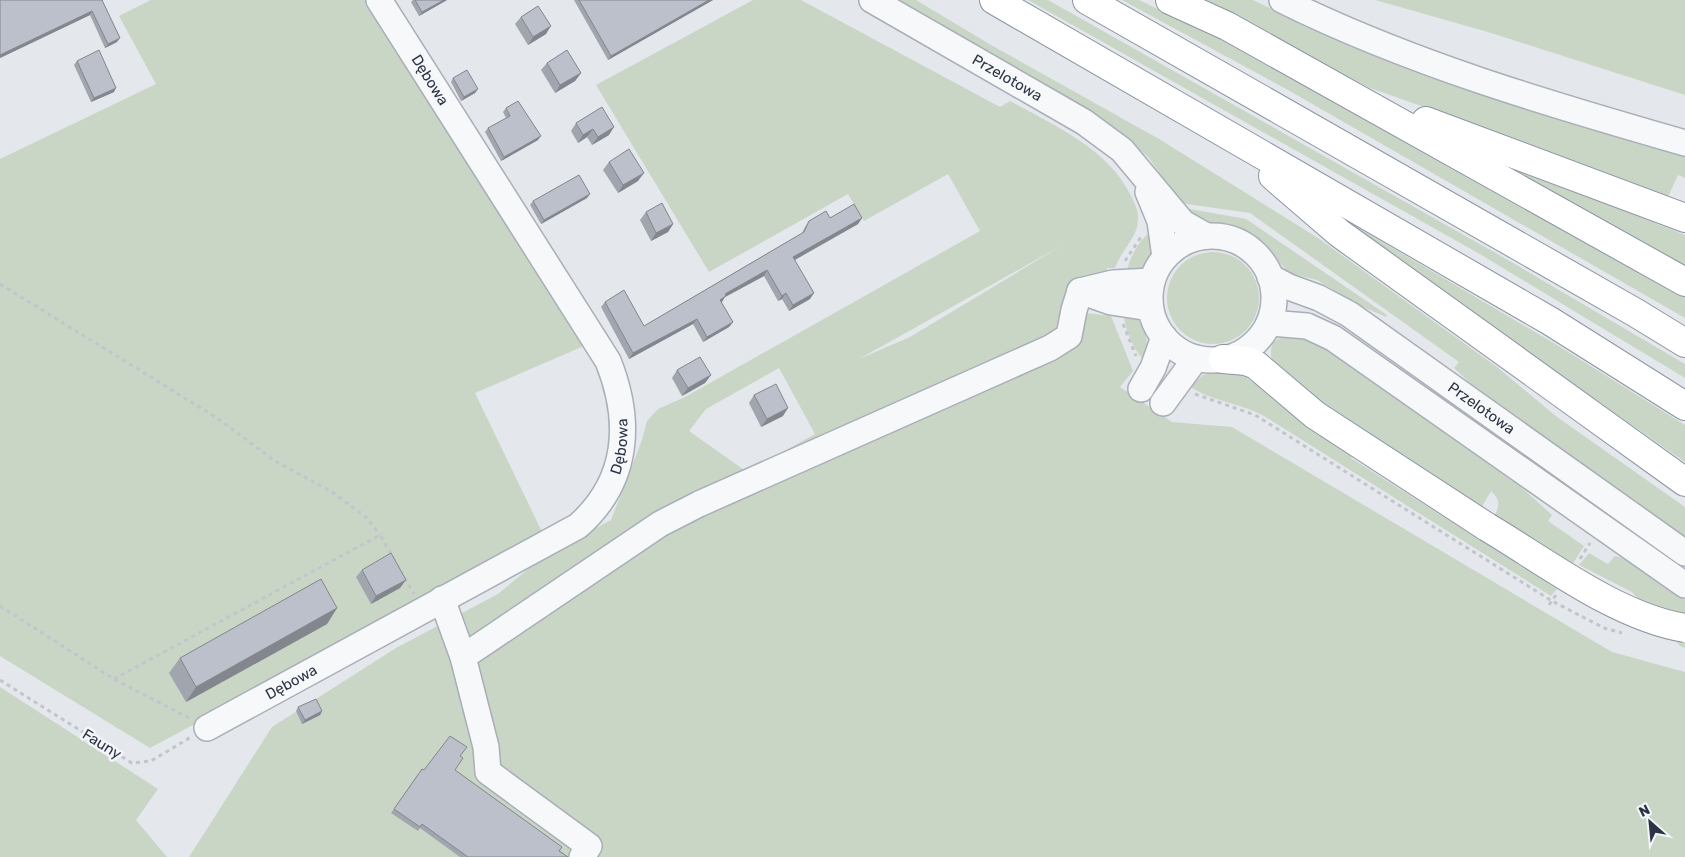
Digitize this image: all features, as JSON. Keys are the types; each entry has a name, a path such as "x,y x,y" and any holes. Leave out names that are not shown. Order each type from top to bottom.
{"highway":[{"path":"994,0 1550,321 1685,406"},
{"path":"1087,0 1636,313 1685,343"},
{"path":"1170,0 1227,26 1685,282"},
{"path":"1327,82 1677,215"},
{"path":"1222,133 1339,233 1685,482"},
{"path":"1224,359 1256,365 1314,415 1487,526 1621,608 1658,622 1685,628"}],"street":[{"name":"Dębowa","path":"207,728 578,526 593,513 605,495 619,464 624,437 622,408 617,384 608,362 379,0"},
{"name":"Przelotowa","path":"872,0 1084,122 1122,150 1136,164 1183,223 1206,236"},
{"path":"1282,0 1325,21 1521,95 1685,143"},
{"name":"Przelotowa","path":"1136,164 1160,221 1165,257"},
{"path":"1206,236 1220,236 1242,243 1259,258 1270,277 1274,300 1269,323 1251,347 1238,355 1224,359 1196,358 1178,350 1164,337 1155,323 1150,308 1152,280 1165,257 1179,245 1206,236"},
{"name":"Przelotowa","path":"1270,277 1289,287 1319,298 1348,314 1685,553"},
{"path":"1080,291 1113,283 1152,280"},
{"path":"463,657 668,520 698,504 1050,348 1069,336 1080,291"},
{"path":"1080,291 1111,302 1150,308"},
{"name":"Przelotowa","path":"1269,323 1307,326 1333,338 1685,585"},
{"path":"1141,389 1153,368 1164,337"},
{"path":"1163,403 1196,358"},
{"path":"433,604 463,657 486,747 488,772 589,846 582,857"}],"path":[{"path":"0,284 217,418 275,461 332,492 366,516 433,604"},
{"path":"114,679 380,535"},
{"path":"0,606 114,679 207,728"},
{"name":"Fauny","path":"0,680 132,763 151,761 207,728"}],"green space":[{"path":"151,0 369,0 584,346 475,393 544,536 150,748 0,656 0,159 156,84 119,16"},
{"path":"753,0 801,0 1000,107 1010,101 1078,139 1108,163 1132,197 1138,213 1135,232 1115,268 1107,268 1107,276 1088,277 1086,313 1111,316 1133,371 1120,387 1172,422 1232,427 1612,652 1685,672 1685,857 189,857 272,727 396,648 498,594 545,555 611,520 642,440 647,421 658,409 685,397 980,231 948,174 864,221 848,194 709,272 596,85","holes":["1061,246 910,337 859,359","779,368 815,434 747,472 689,431 706,409"]},
{"path":"892,0 916,0 991,45 1159,139 1318,238 1497,367 1557,417 1685,507 1685,539 1487,399 1454,368 1459,362 1250,213 1180,203 1149,158 1122,133 1097,115"},
{"path":"1028,0 1048,0 1508,260 1685,364 1685,378 1478,253"},
{"path":"1122,0 1139,0 1255,55 1685,295 1685,318 1288,90"},
{"path":"1200,0 1253,0 1308,26 1685,153 1685,178 1678,175 1667,199 1495,132 1370,88"},
{"path":"1375,0 1685,0 1685,95 1488,32"},
{"path":"1492,161 1685,235 1685,269"},
{"path":"1190,209 1246,219 1387,315 1386,317 1359,305 1317,280 1289,273 1254,234 1232,226 1205,222 1186,212"},
{"path":"1345,220 1557,345 1685,425 1685,462 1381,249"},
{"path":"1155,229 1154,246 1150,258 1141,268 1126,276 1129,263 1136,249 1144,237"},
{"path":"1213,252 1231,255 1246,265 1256,280 1259,298 1256,316 1246,331 1231,341 1213,344 1195,341 1180,331 1170,316 1167,298 1170,280 1180,265 1195,255"},
{"path":"1124,311 1138,320 1145,331 1147,344 1144,360 1136,350 1130,337 1125,324"},
{"path":"1286,335 1312,337 1500,468 1552,515 1548,521 1584,546 1572,565 1495,515 1498,502 1491,491 1481,508 1297,390 1276,369 1271,356 1274,341"},
{"path":"1211,373 1241,374 1254,383 1256,380 1302,420 1353,454 1351,458 1557,589 1551,596 1264,416 1207,395 1189,386 1203,375"},
{"path":"1589,553 1608,564 1615,556 1627,559 1685,600 1685,648 1680,646 1632,592 1579,565"},
{"path":"0,687 158,789 136,820 167,857 0,857"}],"building":[{"path":"0,0 102,0 120,38 108,44 92,11 0,55"},
{"path":"415,0 444,0 422,12"},
{"path":"579,0 709,0 611,56"},
{"path":"538,6 551,26 533,37 521,17"},
{"path":"99,50 116,88 94,98 77,61"},
{"path":"567,50 581,73 560,85 547,63"},
{"path":"467,70 478,89 464,97 453,78"},
{"path":"518,101 541,136 504,157 488,128 510,116 506,108"},
{"path":"602,107 614,127 598,137 593,129 583,135 576,123"},
{"path":"629,149 644,173 623,185 609,162"},
{"path":"579,175 590,194 544,220 533,201"},
{"path":"662,203 673,224 656,233 646,212"},
{"path":"854,204 862,218 793,257 814,293 793,305 786,293 782,296 767,270 725,294 726,296 720,300 733,322 707,337 697,319 633,353 605,302 624,290 644,326 804,232 809,221 826,211 830,218"},
{"path":"700,357 711,375 688,388 677,370"},
{"path":"776,384 788,408 767,419 754,395"},
{"path":"391,553 406,580 376,596 362,570"},
{"path":"321,579 337,608 196,687 180,658"},
{"path":"316,699 322,711 305,720 298,707"},
{"path":"450,736 467,747 460,756 463,758 455,770 562,847 559,851 568,857 468,857 422,824 420,827 394,809 422,769 424,770"}]}
